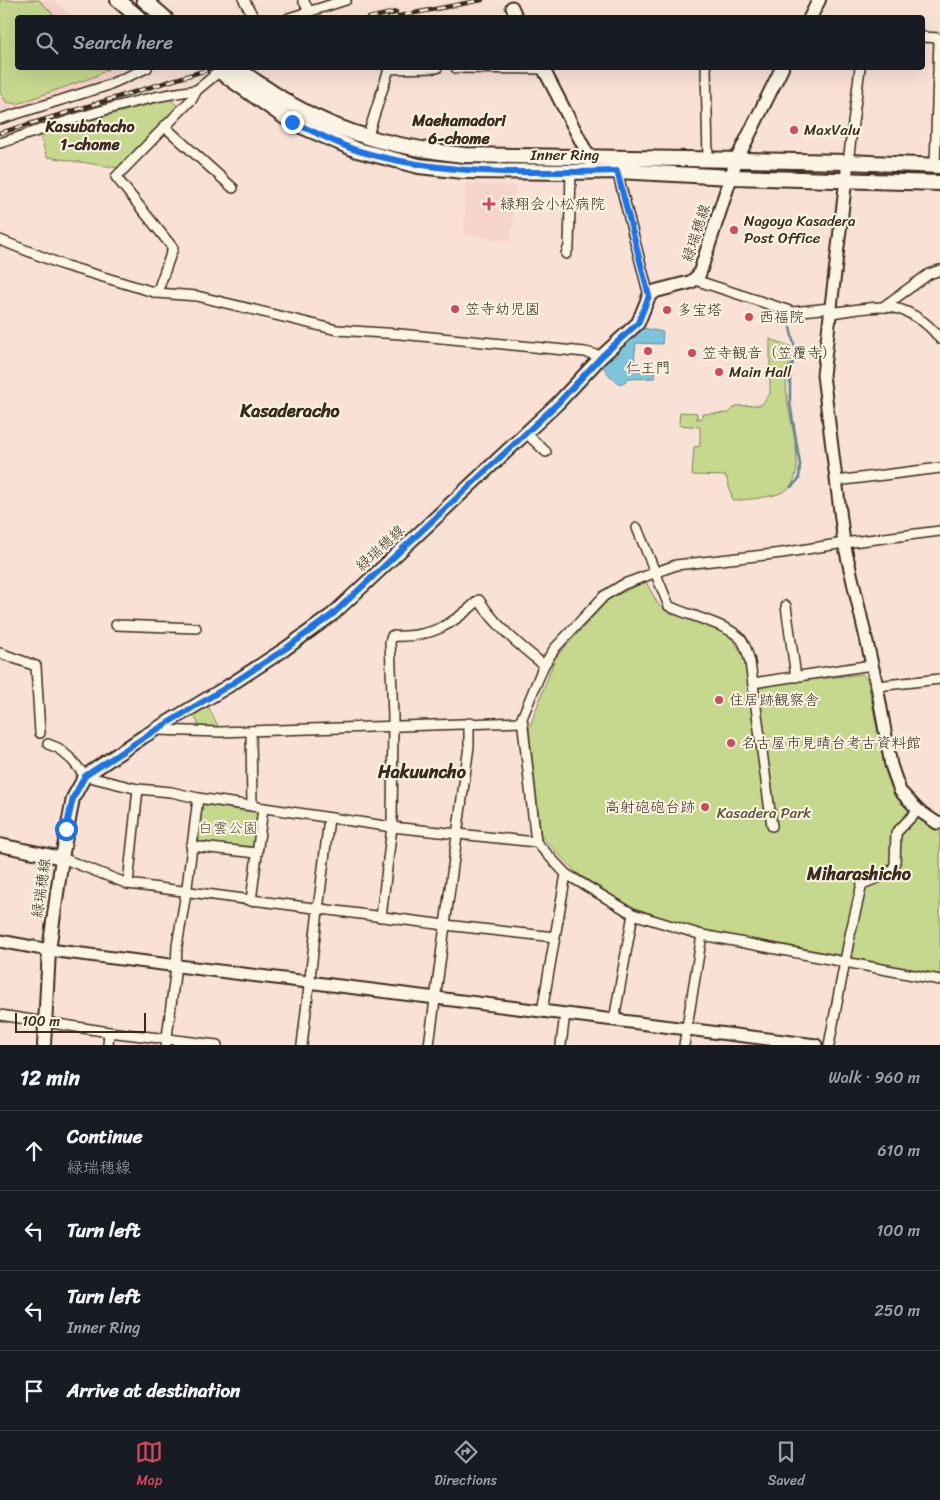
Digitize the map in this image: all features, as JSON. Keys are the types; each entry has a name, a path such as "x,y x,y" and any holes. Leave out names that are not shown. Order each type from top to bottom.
{"main road":[{"path":"118,0 136,15"},
{"path":"144,0 162,15"},
{"path":"812,15 819,0"},
{"name":"Inner Ring","path":"219,70 292,122 356,150 419,166 464,171 617,171 731,177 940,183"},
{"name":"Inner Ring","path":"238,70 293,106 367,138 417,150 464,155 848,162 938,166"},
{"name":"緑瑞穂線","path":"44,1045 49,950 62,858 73,798 85,776 285,649 333,614 558,403 602,356 638,323 649,296 656,291 695,280 699,275 736,161 781,70"},
{"path":"0,846 62,858"}],"street":[{"path":"244,0 252,15"},
{"path":"303,0 309,11"},
{"path":"298,15 346,0"},
{"path":"925,37 940,38 938,166"},
{"path":"0,119 106,86 142,70"},
{"path":"157,293 173,248 116,177 192,99 197,90 217,70"},
{"path":"367,138 389,70"},
{"path":"544,70 590,157 594,172"},
{"path":"706,70 708,159"},
{"path":"860,70 823,375 844,543 877,686 891,765 900,791 918,810 940,823"},
{"path":"0,143 79,118 174,93 197,90"},
{"path":"164,126 233,188"},
{"path":"617,171 649,296"},
{"path":"566,254 569,246 571,172"},
{"path":"0,240 63,265 157,293 197,296 337,330 406,334 585,352 602,356"},
{"path":"882,307 929,274 940,270"},
{"path":"695,280 793,312 882,307 907,313 926,323 940,339"},
{"path":"526,433 546,452"},
{"path":"836,481 940,468"},
{"path":"637,528 669,606 681,613 699,617 731,632 741,639 750,662 772,826"},
{"path":"940,531 844,543 782,554 676,565 624,584 604,596 555,648 544,665 522,718 536,842 566,874 634,914 702,936 940,980"},
{"path":"381,917 392,827 393,726 390,642 392,636 420,635 444,627 459,618 479,600 490,617 544,665"},
{"path":"786,606 796,677"},
{"path":"116,625 196,628"},
{"path":"0,653 36,666 40,733"},
{"path":"752,683 872,665"},
{"path":"877,686 940,678"},
{"path":"156,730 220,732 522,722"},
{"path":"429,1045 469,746 469,724"},
{"path":"251,731 252,806"},
{"path":"48,744 58,748 72,760 85,776 138,789 171,792 198,798 392,827 536,842"},
{"path":"128,884 138,789"},
{"path":"166,1042 176,966 176,946 186,892 198,798"},
{"path":"251,901 263,808"},
{"path":"829,1045 844,962 862,884 891,873 895,864 896,833 918,810"},
{"path":"302,1045 330,818"},
{"path":"192,846 257,854"},
{"path":"62,858 128,884 251,901 555,937"},
{"path":"542,1011 566,874"},
{"path":"614,1020 634,914"},
{"path":"684,1045 702,936"},
{"path":"0,940 49,950 814,1045"},
{"path":"561,1045 565,1014"},
{"path":"0,1015 166,1042 217,1045"},
{"path":"108,1045 109,1032"}],"shaded area":[{"path":"0,0 54,0 69,15 15,15 15,70 134,70 99,85 0,115"},
{"name":"緑翔会小松病院","path":"465,183 515,186 510,242 465,235"}],"green space":[{"path":"0,0 39,0 54,15 15,15 15,70 106,70 96,76 17,104 6,102 0,92"},
{"path":"172,100 178,107 119,168 47,157 39,134 162,101"},
{"path":"770,339 790,346 791,350 786,386 796,446 796,473 792,484 785,491 767,497 733,501 726,476 692,475 694,447 700,446 700,427 679,425 680,412 697,413 697,419 702,418 702,414 729,413 736,406 761,405 770,394"},
{"name":"Kasadera Park","path":"646,582 658,604 666,611 726,633 736,644 745,659 750,687 862,674 867,678 886,773 895,794 922,821 940,831 940,976 703,931 662,918 621,902 577,873 541,836 529,729 555,658 610,598"},
{"path":"208,706 219,728 200,727 193,714"},
{"name":"白雲公園","path":"201,804 261,812 256,852 196,844"}],"water":[{"path":"643,328 663,332 662,344 636,343 633,370 655,371 655,378 626,379 625,382 619,384 600,363 610,356 617,356 620,351 619,347"}],"waterway":[{"path":"790,328 796,352 790,372 790,403 800,464 799,479 791,487"}],"railway":[{"path":"404,15 482,0"},
{"path":"382,15 396,12"},
{"path":"0,133 206,70"}],"place":[{"name":"MaxValu","path":"794,130"},
{"name":"緑翔会小松病院","path":"489,204"},
{"name":"Nagoya Kasadera Post Office","path":"734,230"},
{"name":"笠寺幼児園","path":"455,309"},
{"name":"多宝塔","path":"667,310"},
{"name":"西福院","path":"749,317"},
{"name":"仁王門","path":"648,351"},
{"name":"笠寺観音（笠覆寺）","path":"692,353"},
{"name":"Main Hall","path":"719,372"},
{"name":"住居跡観察舎","path":"719,700"},
{"name":"名古屋市見晴台考古資料館","path":"731,743"},
{"name":"高射砲砲台跡","path":"705,807"}],"district":[{"name":"Maehamadori 6-chome","path":"459,129"},
{"name":"Kasubatacho 1-chome","path":"90,135"},
{"name":"Kasaderacho","path":"290,411"},
{"name":"Hakuuncho","path":"422,772"},
{"name":"Miharashicho","path":"859,874"}],"route":[{"path":"66,829 73,798 85,776 230,685 285,649 333,614 558,403 602,356 638,323 649,296 617,171 464,171 419,166 356,150 292,122"}]}
